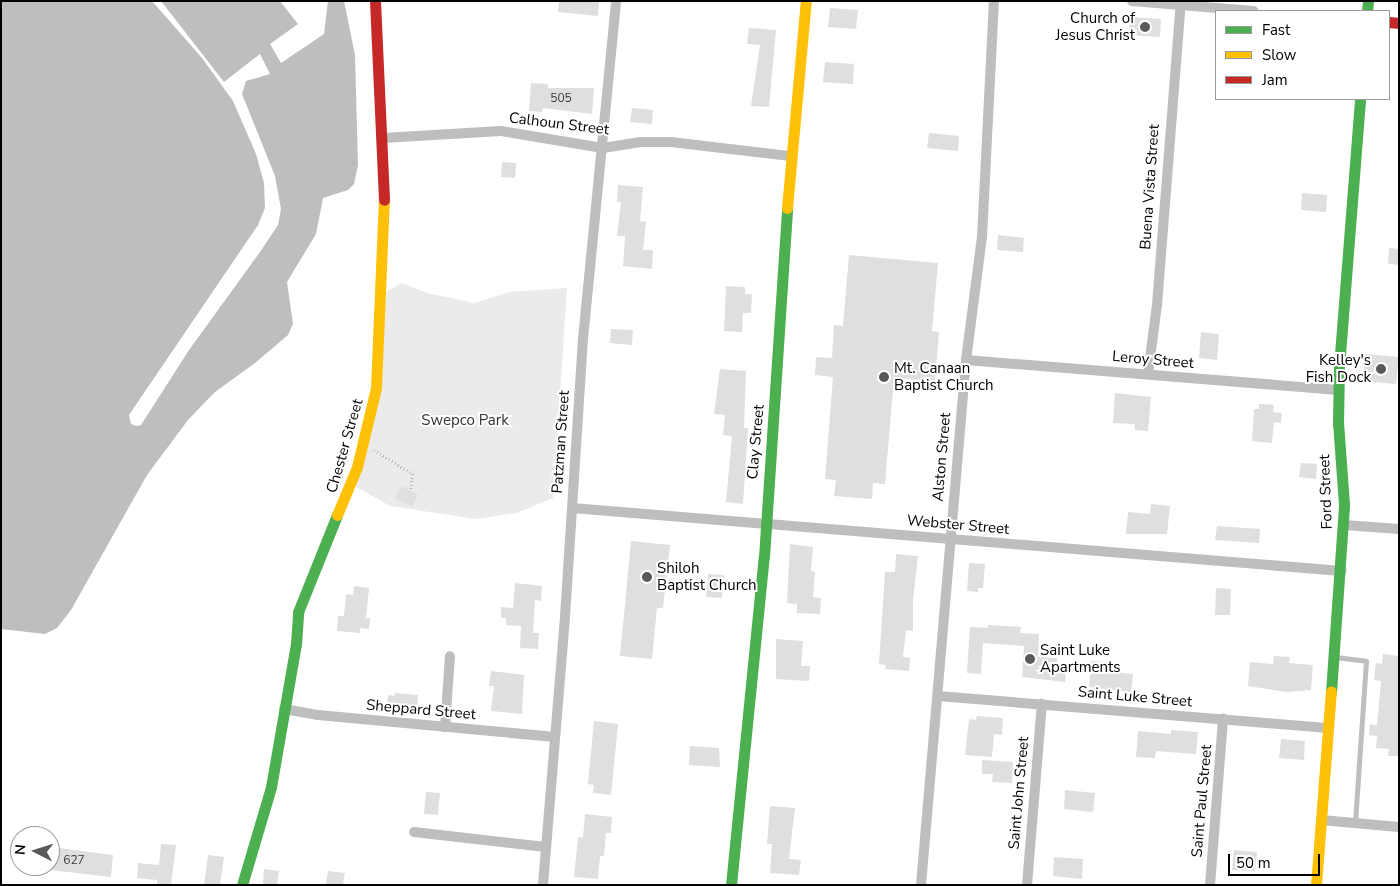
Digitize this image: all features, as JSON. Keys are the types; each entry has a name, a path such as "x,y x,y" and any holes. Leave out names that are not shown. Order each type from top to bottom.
{"street":[{"name":"Chester Street","path":"242,885 271,788 300,605 337,519 364,444 376,388 385,178 375,1"},
{"name":"Patzman Street","path":"543,885 587,291 603,148 616,1"},
{"name":"Clay Street","path":"731,885 765,524 791,156 806,1"},
{"name":"Alston Street","path":"921,885 966,360 982,237 994,1"},
{"path":"1132,1 1181,3 1245,10"},
{"name":"Buena Vista Street","path":"1148,374 1157,305 1181,3"},
{"name":"Ford Street","path":"1316,885 1344,525 1338,390 1360,100"},
{"name":"Calhoun Street","path":"383,138 501,131 603,148 641,142 671,142 791,156"},
{"name":"Leroy Street","path":"966,360 1338,390"},
{"name":"Webster Street","path":"572,508 1341,572"},
{"path":"1344,525 1399,529"},
{"path":"444,727 450,656"},
{"name":"Saint Luke Street","path":"938,696 1329,728"},
{"name":"Saint John Street","path":"1027,885 1042,704"},
{"name":"Sheppard Street","path":"284,709 318,715 555,738"},
{"name":"Saint Paul Street","path":"1210,885 1223,719"},
{"path":"1321,820 1399,827"},
{"path":"414,832 546,847"}],"lane":[{"path":"1334,657 1366,661 1355,823"}],"path":[{"path":"364,444 413,474 411,490"}],"green space":[{"name":"Swepco Park","path":"402,283 427,293 475,303 509,292 567,288 553,498 517,513 475,519 390,506 351,484 370,424 380,295"}],"shaded area":[{"path":"1,1 152,1 202,58 233,101 256,154 264,183 265,208 258,225 129,415 131,424 136,426 141,425 189,350 260,252 278,225 281,209 275,176 242,94 246,81 270,74 260,54 224,82 161,1 280,1 298,24 270,44 281,63 324,34 328,1 344,1 355,55 358,165 354,184 348,190 323,198 316,234 287,282 293,324 288,335 255,363 215,392 188,420 147,475 71,610 57,628 45,634 1,629"}],"building":[{"path":"559,1 599,1 598,16 558,12"},
{"path":"830,8 858,10 856,29 828,27"},
{"name":"Church of Jesus Christ","path":"1130,17 1161,19 1160,37 1128,35"},
{"path":"749,28 776,30 769,107 751,106 760,45 747,44"},
{"path":"825,62 854,64 853,84 823,82"},
{"path":"531,83 548,84 548,88 594,88 592,114 543,108 542,112 529,111"},
{"path":"632,108 653,110 652,124 630,122"},
{"path":"929,133 959,136 958,151 927,148"},
{"path":"502,162 516,163 515,178 501,177"},
{"path":"618,185 643,187 640,221 646,222 643,250 653,250 652,269 623,266 625,236 617,236 621,202 617,202"},
{"path":"1302,193 1327,195 1326,212 1301,210"},
{"path":"998,235 1024,238 1023,252 997,250"},
{"path":"1389,248 1399,249 1399,265 1388,264"},
{"name":"Mt. Canaan Baptist Church","path":"849,255 938,263 932,331 939,332 935,381 894,378 885,484 873,483 872,499 834,496 836,480 825,479 833,377 815,375 816,357 832,358 834,325 843,326"},
{"path":"726,286 745,287 745,294 752,294 751,313 743,313 742,332 724,331"},
{"path":"611,329 633,330 632,345 610,343"},
{"path":"1201,332 1219,334 1217,360 1199,358"},
{"name":"Kelley's Fish Dock","path":"1365,354 1399,357 1396,384 1363,381"},
{"path":"720,369 746,371 744,428 748,428 743,504 726,502 732,436 723,435 725,415 714,414"},
{"path":"1115,393 1151,397 1148,431 1135,430 1135,424 1113,423"},
{"path":"1259,404 1274,405 1273,412 1282,413 1281,423 1274,422 1272,443 1252,441 1254,409 1259,409"},
{"path":"1301,463 1317,464 1316,479 1299,477"},
{"path":"402,486 418,495 412,507 395,498"},
{"path":"1151,504 1170,506 1167,534 1126,534 1128,512 1150,514"},
{"path":"1217,526 1260,529 1259,543 1215,540"},
{"name":"Shiloh Baptist Church","path":"631,541 670,545 663,608 657,608 652,659 620,656"},
{"path":"790,544 813,547 811,571 815,572 813,597 821,598 820,614 797,613 797,604 787,603"},
{"path":"896,554 918,556 913,600 913,631 906,630 903,657 910,658 909,671 885,669 886,665 879,664 885,572 895,572"},
{"path":"969,563 985,564 983,588 978,588 978,592 967,591"},
{"path":"708,574 724,575 722,598 706,597"},
{"path":"515,583 542,586 541,601 535,600 533,633 539,633 538,649 520,648 521,626 506,625 506,618 501,618 501,607 513,608"},
{"path":"354,586 369,588 366,618 370,618 369,629 360,628 360,633 337,631 338,616 344,616 346,594 353,595"},
{"path":"1216,588 1231,589 1230,615 1215,615"},
{"name":"Saint Luke Apartments","path":"988,625 1021,627 1020,633 1039,634 1038,657 1057,658 1056,669 1066,670 1065,682 1022,677 1024,646 983,643 981,674 967,673 970,627 988,628"},
{"path":"776,639 803,641 801,666 810,666 809,681 776,679"},
{"path":"1383,654 1399,656 1399,756 1388,756 1389,749 1376,748 1377,736 1369,735 1370,724 1377,725 1381,681 1374,680 1376,663 1382,664"},
{"path":"1274,656 1290,657 1289,663 1313,665 1311,690 1287,692 1248,686 1250,662 1273,664"},
{"path":"1091,661 1111,662 1110,672 1133,674 1131,692 1089,687"},
{"path":"491,671 524,675 522,714 491,711 494,686 489,686"},
{"path":"395,693 418,695 417,710 387,707 388,695 394,696"},
{"path":"977,716 1003,718 1002,735 994,734 992,757 965,755 969,719 976,720"},
{"path":"594,721 618,724 611,795 593,793 594,785 588,784"},
{"path":"1171,730 1198,732 1196,754 1156,751 1155,758 1136,757 1138,731 1171,734"},
{"path":"1281,739 1305,741 1304,760 1279,758"},
{"path":"690,746 719,748 720,767 689,765"},
{"path":"982,760 1013,762 1012,783 992,782 993,774 982,774"},
{"path":"1065,790 1095,793 1093,812 1064,809"},
{"path":"426,792 440,793 438,815 424,814"},
{"path":"770,806 795,808 789,859 801,860 799,875 770,873 772,844 767,844"},
{"path":"585,814 612,817 611,833 606,833 604,856 600,856 598,879 574,877 578,837 583,838"},
{"path":"161,844 176,845 171,885 157,885 157,880 137,878 138,863 159,865"},
{"path":"60,848 113,855 111,877 60,871"},
{"path":"1234,850 1257,852 1255,871 1232,870"},
{"path":"208,855 224,857 220,885 204,885"},
{"path":"1054,857 1083,859 1082,879 1053,876"},
{"path":"264,869 279,871 277,885 263,885"},
{"path":"328,871 345,873 343,885 326,885"}],"traffic: fast":[{"path":"1367,10 1368,1"},
{"path":"1331,692 1344,504 1338,423 1339,367 1360,100"},
{"path":"731,885 764,557 787,208"},
{"path":"242,885 271,787 296,644 298,612 337,515"}],"traffic: slow":[{"path":"787,208 806,1"},
{"path":"337,515 357,467 376,388 384,200"},
{"path":"1316,885 1331,692"}],"traffic: jam":[{"path":"375,1 384,200"},
{"path":"1390,22 1399,23"}],"place":[{"name":"Church of Jesus Christ","path":"1145,27"},
{"name":"Kelley's Fish Dock","path":"1381,369"},
{"name":"Mt. Canaan Baptist Church","path":"884,377"},
{"name":"Shiloh Baptist Church","path":"647,577"},
{"name":"Saint Luke Apartments","path":"1030,659"}]}
